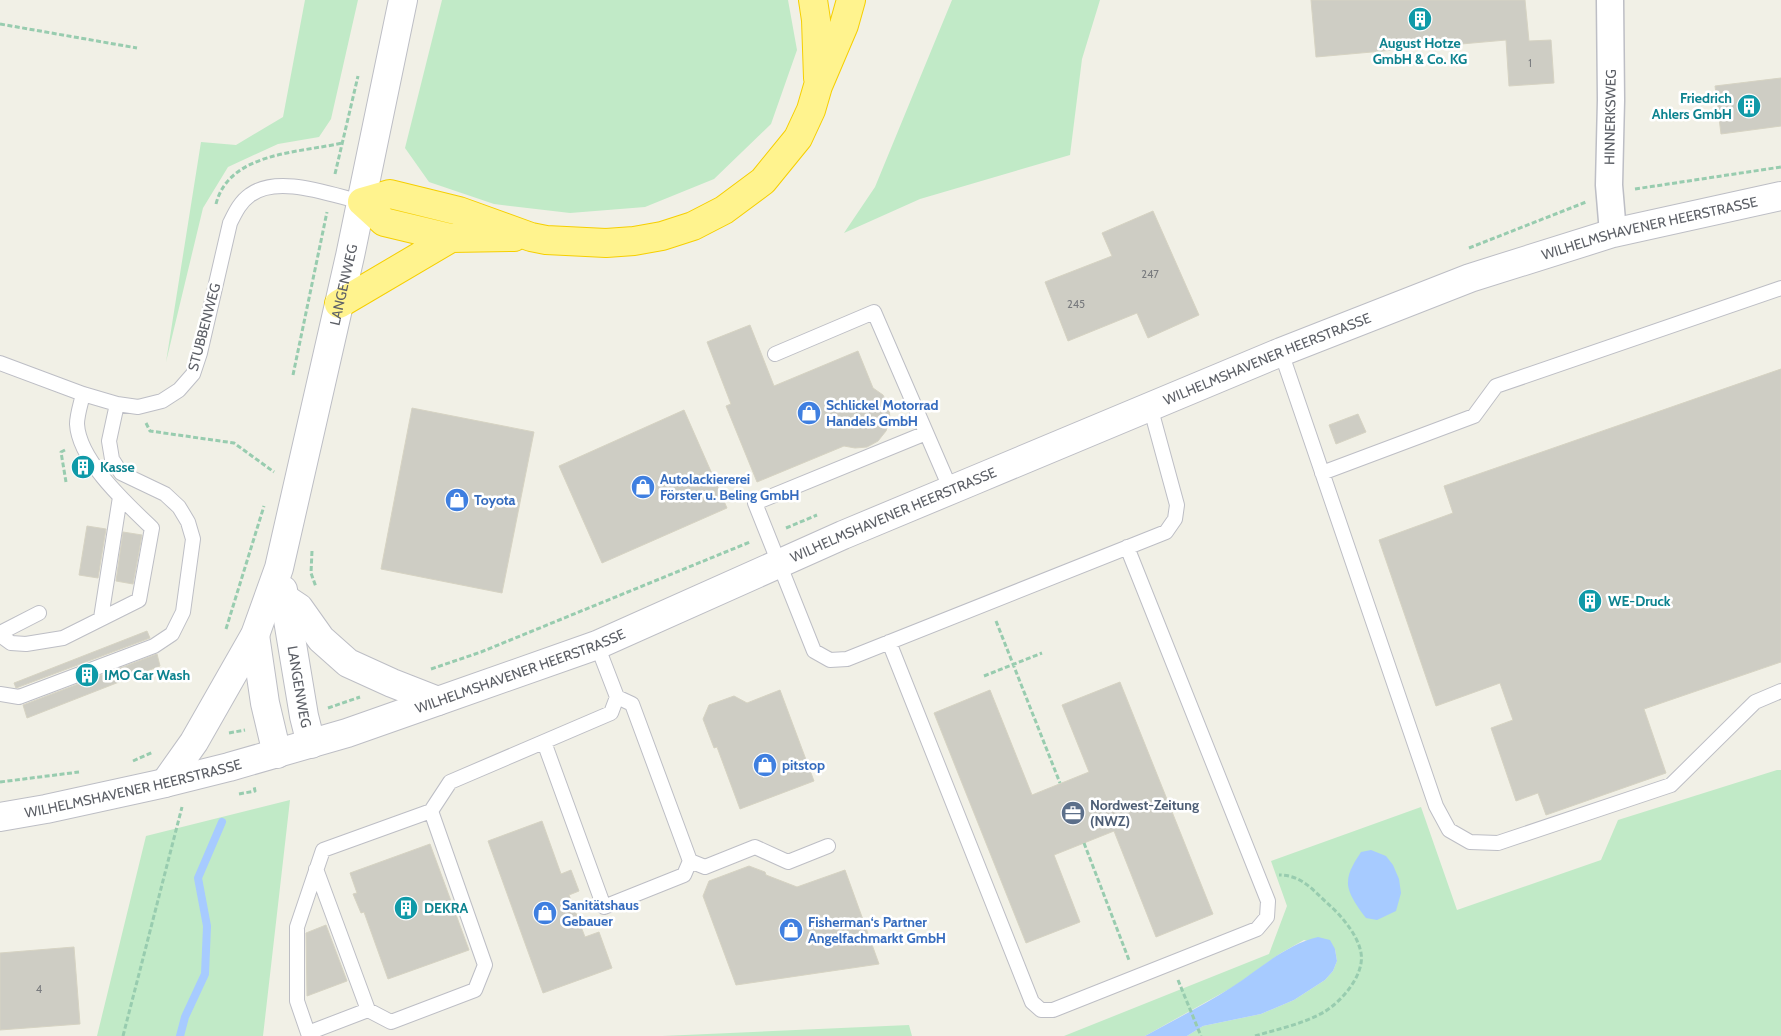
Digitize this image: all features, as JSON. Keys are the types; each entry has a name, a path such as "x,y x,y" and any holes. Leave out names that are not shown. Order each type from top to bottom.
{"highway":[{"path":"813,0 816,20 818,86"},
{"path":"362,202 390,194 459,210 531,237 546,240 606,243 634,241 662,236 693,226 724,210 763,181 798,138 844,25 851,0"},
{"path":"362,202 384,222 451,238 531,237"},
{"path":"339,304 451,238"}],"street":[{"name":"LANGENWEG","path":"165,783 194,742 255,635 279,568 362,202 403,0"},
{"name":"HINNERKSWEG","path":"1610,0 1609,193 1613,233"},
{"name":"WILHELMSHAVENER HEERSTRASSE","path":"0,816 46,810 165,783 277,754 347,733 597,645 779,564 1150,406 1470,278 1613,233 1781,196"},
{"name":"LANGENWEG","path":"279,568 304,716 311,744"},
{"path":"284,598 299,608 321,639 348,663 438,701"},
{"name":"LANGENWEG","path":"255,635 264,703 277,754"}],"lane":[{"name":"STUBBENWEG","path":"0,363 83,394 118,404 138,407 162,401 179,390 193,374 200,353 230,223 238,206 261,188 290,185 362,202"},
{"path":"1322,473 1474,416 1496,386 1781,288"},
{"path":"775,354 874,312 951,490"},
{"path":"1281,352 1436,806 1449,830 1470,842 1498,843 1671,785 1755,702 1781,691"},
{"path":"39,613 0,634 12,643 26,644 62,638 139,600 152,528 120,497 97,470 80,440 77,423 83,394"},
{"path":"0,694 20,697 154,646 172,634 183,612 193,539 188,522 179,507 165,494 121,473 112,459 109,441 118,404"},
{"path":"926,433 755,503 814,651 830,660 847,658 889,642 1166,532 1175,519 1177,505 1150,406"},
{"path":"101,618 120,497"},
{"path":"889,642 1032,1002 1041,1010 1053,1010 1257,929 1266,917 1268,901 1127,547"},
{"path":"544,742 604,907 684,875 690,861 632,704 618,697 597,645"},
{"path":"368,1010 308,1033 297,1002 297,927 322,850 431,811 450,782 611,713 618,697"},
{"path":"316,869 368,1010 391,1022 475,990 485,965 431,811"},
{"path":"690,861 706,867 755,847 788,862 828,846"}],"path":[{"path":"0,24 137,48"},
{"path":"293,376 330,194 360,66"},
{"path":"1467,249 1609,193 1781,167"},
{"path":"138,407 150,431 234,443 274,472"},
{"path":"271,481 276,462"},
{"path":"224,633 266,498"},
{"path":"304,716 356,699 392,683 481,652 822,513"},
{"path":"312,545 312,573 318,591"},
{"path":"988,602 1060,783"},
{"path":"984,676 1042,652"},
{"path":"194,742 269,725"},
{"path":"131,762 155,751"},
{"path":"0,782 82,772"},
{"path":"123,1036 182,806"},
{"path":"1084,843 1136,977"},
{"path":"1255,1036 1308,1019 1325,1011 1344,994 1359,975 1362,954 1354,934 1334,908 1301,879 1283,875 1270,875 1259,879"},
{"path":"1186,1000 1202,1036"}],"green space":[{"path":"305,0 358,0 331,119 319,137 278,144 228,167 203,208 166,362 201,142 236,145 283,117"},
{"path":"442,0 788,0 797,50 771,124 714,179 645,207 570,213 494,204 429,182 405,148"},
{"path":"952,0 1100,0 1082,59 1070,155 920,199 844,233 875,187"},
{"path":"1781,770 1781,1036 1187,1036 1203,1026 1261,1014 1294,1000 1325,980 1333,971 1337,961 1335,949 1304,940 1281,953 1233,987 1145,1036 1064,1036 1269,954 1287,906 1271,861 1421,807 1457,910 1601,860 1618,820"},
{"path":"290,800 263,1036 97,1036 146,836"},
{"path":"909,1025 912,1036 662,1036"}],"water":[{"path":"1371,850 1386,856 1393,865 1399,879 1401,893 1396,911 1377,920 1366,918 1354,901 1348,886 1349,874 1361,852"},
{"path":"1318,937 1330,940 1335,949 1337,961 1333,971 1325,980 1294,1000 1261,1014 1203,1026 1187,1036 1145,1036 1221,994 1273,958 1295,946"}],"building":[{"name":"August Hotze GmbH & Co. KG","path":"1311,0 1525,0 1529,41 1551,40 1554,83 1509,86 1506,40 1316,57"},
{"name":"Friedrich Ahlers GmbH","path":"1781,78 1781,126 1721,134 1715,86"},
{"path":"1153,211 1199,315 1148,338 1137,313 1068,341 1045,282 1112,256 1102,233"},
{"name":"Schlickel Motorrad Handels GmbH","path":"750,325 774,386 858,351 873,388 883,395 889,407 890,419 886,431 878,441 867,447 855,448 844,446 757,482 726,406 731,404 707,342"},
{"name":"WE-Druck","path":"1781,369 1781,662 1644,709 1666,773 1546,815 1538,793 1516,801 1491,728 1513,720 1500,683 1436,706 1379,540 1453,513 1444,486"},
{"name":"Toyota","path":"412,408 534,432 502,593 381,569"},
{"name":"Autolackiererei Förster u. Beling GmbH","path":"684,410 727,508 602,563 559,466"},
{"path":"1358,414 1366,432 1336,444 1329,425"},
{"path":"87,526 106,529 98,578 79,575"},
{"path":"123,532 142,535 133,584 116,581"},
{"path":"147,631 150,638 16,688 14,683"},
{"path":"157,654 160,666 27,718 23,705"},
{"name":"Nordwest-Zeitung (NWZ)","path":"1120,682 1213,914 1156,937 1114,831 1054,855 1080,922 1026,943 934,713 990,690 1032,795 1089,772 1062,705"},
{"name":"pitstop","path":"780,690 814,781 740,809 717,747 714,748 703,719 709,705 734,696 747,703"},
{"name":"Sanitätshaus Gebauer","path":"542,821 561,874 571,870 579,891 569,895 585,937 599,932 612,968 543,993 488,841"},
{"name":"DEKRA","path":"430,844 469,950 388,979 364,912 361,913 353,894 357,893 350,873"},
{"name":"Fisherman‘s Partner Angelfachmarkt GmbH","path":"749,866 797,887 845,870 879,964 736,985 703,896 709,881"},
{"path":"326,925 347,981 307,996 306,933"},
{"path":"74,947 80,1024 0,1030 0,953"}],"waterway":[{"path":"180,1036 185,1017 205,974 207,926 198,878 222,822"}],"place":[{"name":"August Hotze GmbH & Co. KG","path":"1420,19"},
{"name":"Friedrich Ahlers GmbH","path":"1749,106"},
{"name":"Schlickel Motorrad Handels GmbH","path":"809,413"},
{"name":"Kasse","path":"83,467"},
{"name":"Autolackiererei Förster u. Beling GmbH","path":"643,487"},
{"name":"Toyota","path":"457,500"},
{"name":"WE-Druck","path":"1590,601"},
{"name":"IMO Car Wash","path":"87,675"},
{"name":"pitstop","path":"765,765"},
{"name":"Nordwest-Zeitung (NWZ)","path":"1073,813"},
{"name":"DEKRA","path":"406,908"},
{"name":"Sanitätshaus Gebauer","path":"545,913"},
{"name":"Fisherman‘s Partner Angelfachmarkt GmbH","path":"791,930"}]}
